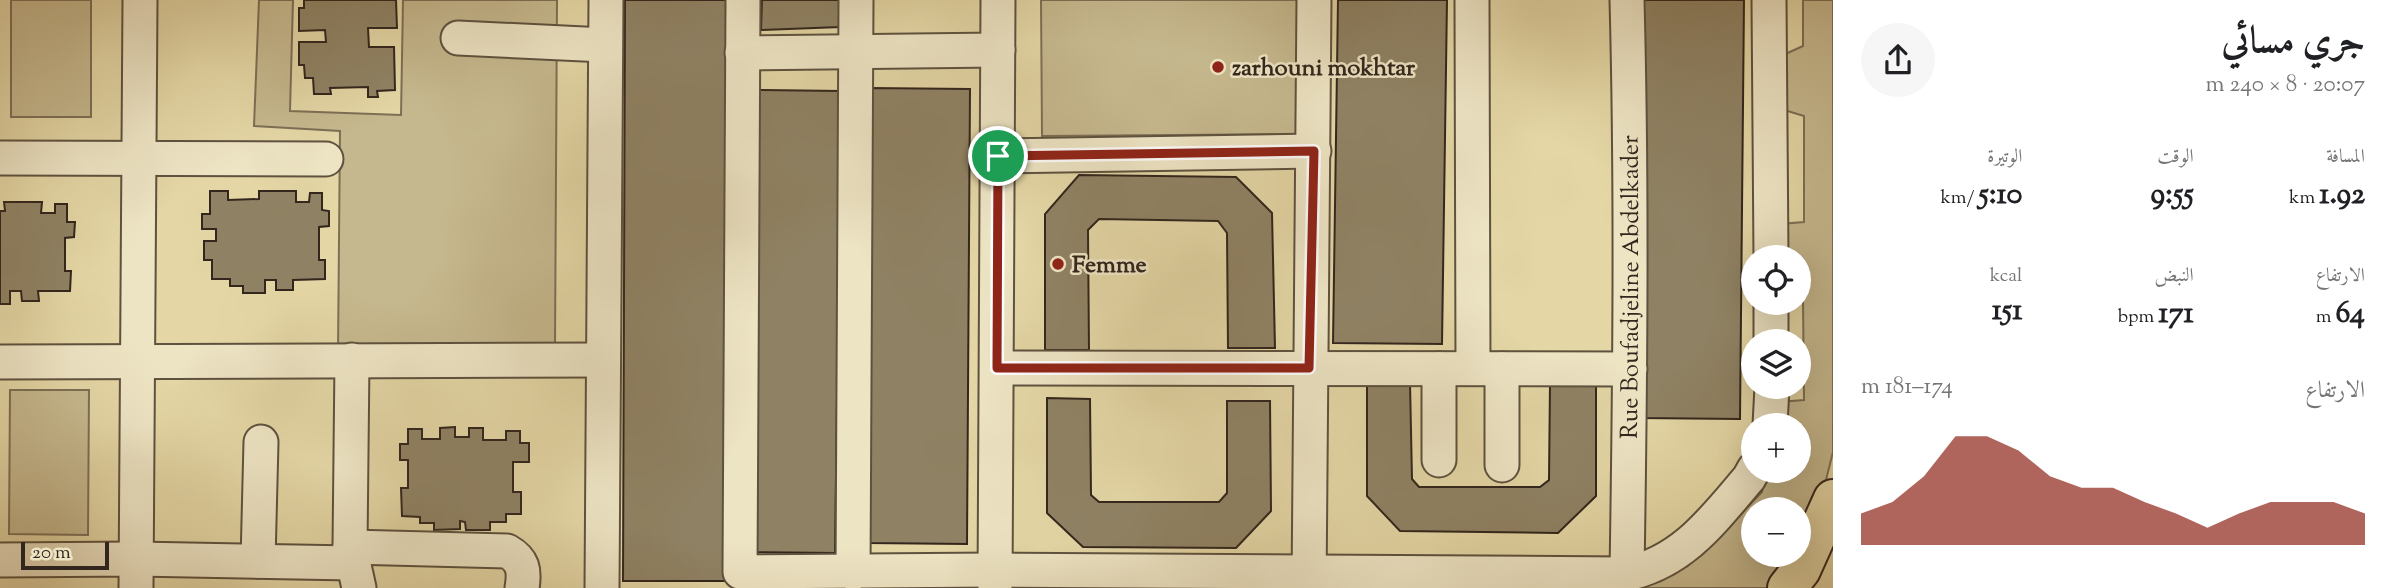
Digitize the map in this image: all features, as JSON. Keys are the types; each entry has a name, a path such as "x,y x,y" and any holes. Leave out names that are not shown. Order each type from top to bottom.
{"highway":[{"path":"1787,588 1801,570 1833,499"}],"street":[{"path":"136,573 141,0"},
{"path":"602,588 606,0"},
{"path":"743,0 740,572 853,573 995,579 1309,580 1627,574 1649,569 1671,557 1705,529 1745,483"},
{"path":"853,573 856,0"},
{"path":"995,579 998,0"},
{"path":"1309,580 1314,0"},
{"path":"1472,0 1487,368 1502,465"},
{"name":"Rue Boufadjeline Abdelkader","path":"1627,0 1630,369 1627,574"},
{"path":"1769,0 1771,245"},
{"path":"458,38 606,45"},
{"path":"742,53 998,50"},
{"path":"998,156 1314,151"},
{"path":"0,158 326,159"},
{"path":"352,360 354,566"},
{"path":"0,362 603,360"},
{"path":"997,368 1630,369"},
{"path":"1439,369 1439,460"},
{"path":"258,561 261,442"},
{"path":"0,560 136,573 258,561 354,566 507,551 517,557 522,565 522,588"}],"shaded area":[{"path":"11,0 91,0 91,117 11,117"},
{"path":"259,0 293,0 290,111 401,115 403,0 557,0 555,346 338,351 340,131 254,126"},
{"name":"zarhouni mokhtar","path":"1041,0 1298,0 1299,134 1042,136"},
{"path":"1803,0 1833,0 1833,452 1823,492 1811,523 1811,497 1757,497 1764,483 1811,483 1811,413 1777,413 1777,402 1811,399 1811,329 1803,329 1803,315 1811,315 1811,245 1779,245 1780,224 1804,222 1804,116 1781,109 1781,56 1803,46"},
{"path":"10,390 89,390 88,535 9,534"},
{"path":"1741,514 1741,567 1787,567 1769,588 1603,588 1717,539"}],"building":[{"path":"304,0 396,0 397,28 368,28 369,47 394,47 395,90 377,91 378,97 368,97 368,87 330,88 331,94 314,94 313,78 305,78 304,65 299,65 299,42 326,42 325,30 299,31 299,8 304,8"},
{"path":"625,0 727,0 725,581 623,581"},
{"path":"762,0 840,0 840,27 761,30"},
{"path":"1338,0 1447,0 1442,344 1333,343"},
{"path":"1642,0 1744,0 1740,419 1638,418"},
{"path":"870,88 970,89 967,544 868,543"},
{"path":"758,90 841,91 835,553 751,552"},
{"path":"1079,175 1236,177 1272,213 1275,348 1228,348 1227,233 1218,221 1099,219 1088,230 1089,350 1045,350 1045,214"},
{"path":"210,191 228,191 228,200 259,199 259,191 296,191 296,202 309,202 310,193 322,193 322,210 329,211 329,226 319,227 319,260 325,260 325,279 293,280 293,290 276,290 276,280 265,280 265,293 243,293 243,286 230,286 230,279 212,279 212,260 204,260 204,241 216,241 216,229 202,229 202,214 210,214"},
{"path":"4,202 42,202 41,213 55,213 55,204 67,204 67,222 75,222 74,237 65,238 65,271 71,271 70,291 38,291 39,301 22,301 21,291 10,291 10,304 0,304 0,211 5,211"},
{"path":"1410,383 1412,479 1419,487 1540,487 1549,480 1550,384 1596,384 1596,496 1558,533 1400,531 1367,496 1367,384"},
{"path":"1047,398 1090,399 1091,495 1099,502 1219,502 1227,493 1227,401 1270,401 1271,511 1236,548 1083,547 1047,513"},
{"path":"455,427 455,437 469,437 469,428 483,428 483,440 506,440 506,431 520,431 520,443 529,443 529,462 513,462 513,492 521,492 521,514 506,514 506,522 490,522 490,530 466,530 465,522 460,521 460,529 434,530 434,523 420,523 420,517 402,516 401,488 408,488 408,460 400,460 400,444 408,444 408,429 422,429 422,439 440,439 440,428"}],"place":[{"name":"zarhouni mokhtar","path":"1218,67"},
{"name":"Femme","path":"1058,264"}],"route":[{"path":"1314,151 1309,368 997,368 998,156 1314,151"}]}
